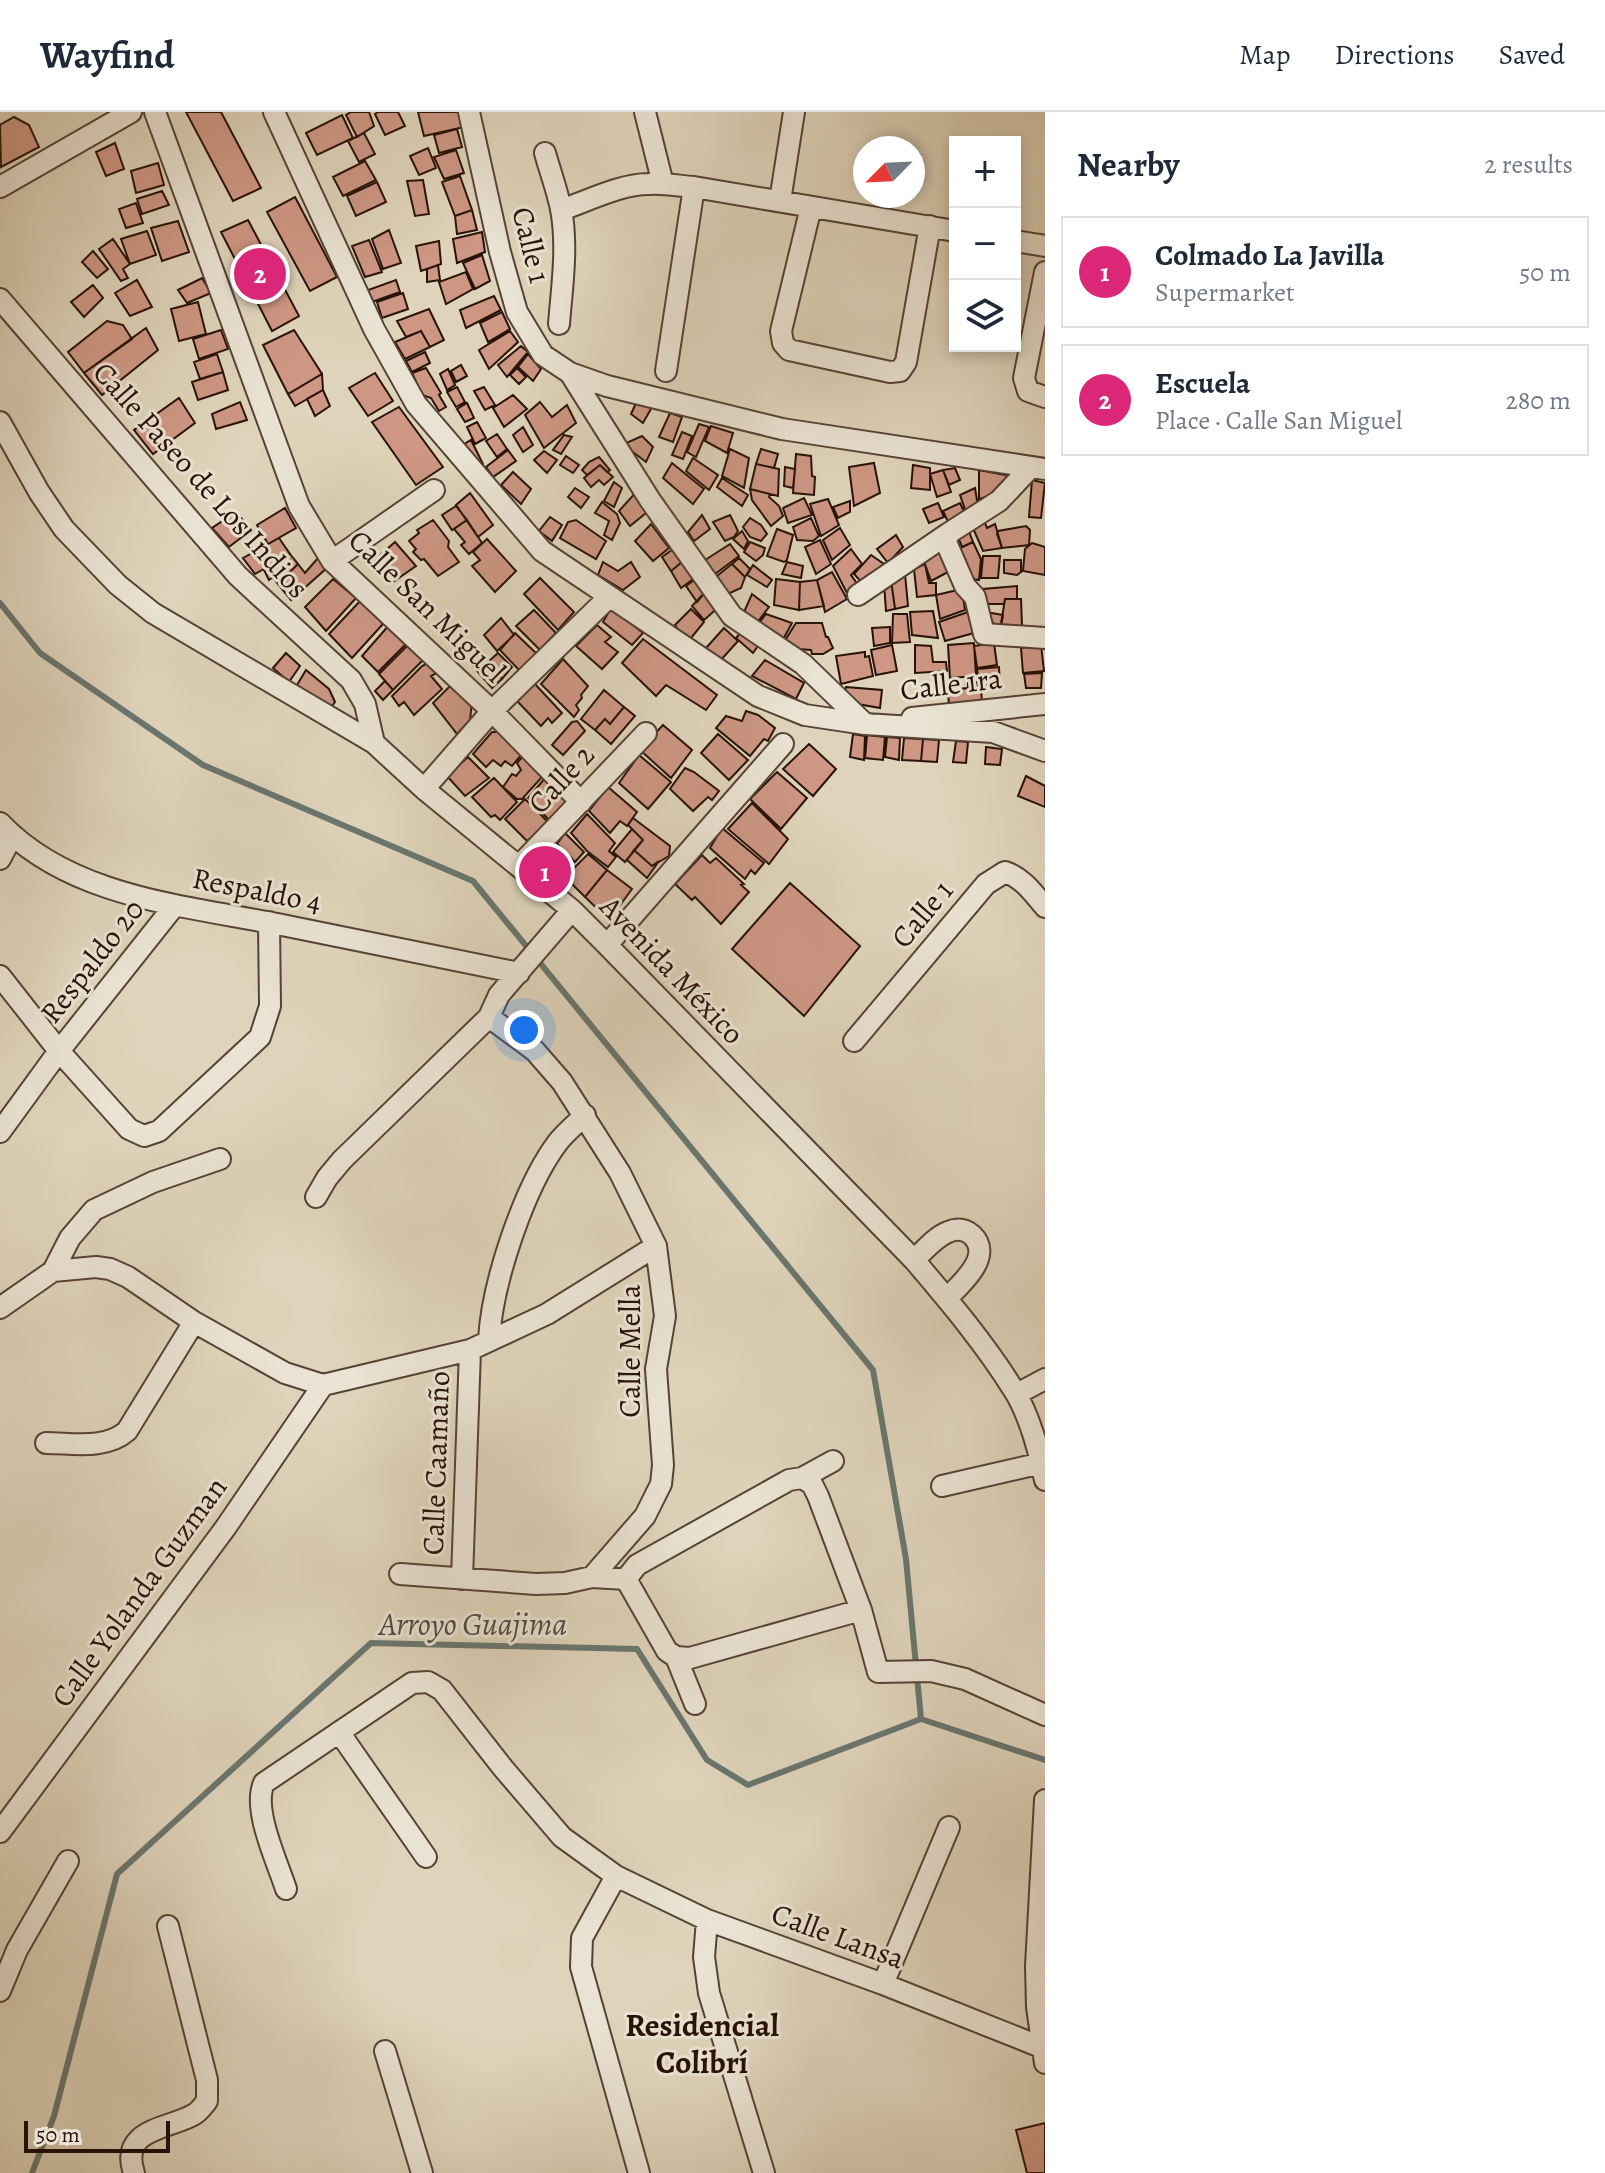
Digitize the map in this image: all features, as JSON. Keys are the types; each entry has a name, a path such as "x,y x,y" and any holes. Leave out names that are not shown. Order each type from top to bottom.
{"street":[{"path":"0,187 130,112"},
{"name":"Calle San Miguel","path":"155,112 299,506 332,561 492,711 581,802"},
{"path":"274,112 374,329 416,404 542,551 758,696 805,715 865,724 993,732 1045,751"},
{"name":"Calle 1","path":"469,112 500,252 517,312 543,355 570,373"},
{"path":"645,112 663,184"},
{"path":"780,201 794,112"},
{"path":"545,153 561,210 565,258 559,324"},
{"path":"561,210 630,187 663,184 949,230"},
{"path":"666,371 694,187"},
{"path":"811,207 781,331 783,343 789,350 890,372 900,371 906,362 930,226"},
{"path":"1021,242 1045,246"},
{"path":"1045,272 1024,378 1028,391 1045,397"},
{"name":"Calle Paseo de Los Indios","path":"0,299 238,576 351,680 365,704 374,743"},
{"path":"570,373 650,500 732,616 803,664 865,724"},
{"path":"570,373 607,386 782,429 1038,468"},
{"name":"Avenida México","path":"0,422 39,492 64,529 118,585 153,613 374,743 424,789 572,910 607,945 914,1260 947,1298 1017,1394 1043,1471"},
{"path":"858,595 999,501 1038,468"},
{"path":"332,561 434,490"},
{"path":"949,533 946,542 965,586 975,597 984,634 1045,638"},
{"path":"424,789 492,711 609,597"},
{"name":"Calle 1ra","path":"865,724 1045,704"},
{"name":"Calle 2","path":"519,866 646,733"},
{"path":"607,945 783,744"},
{"path":"0,859 6,829"},
{"name":"Respaldo 4","path":"6,829 51,863 99,884 175,905 519,973"},
{"name":"Calle 1","path":"854,1041 996,876 1005,872 1014,875 1045,907"},
{"name":"Respaldo 20","path":"0,1132 59,1051 175,905"},
{"path":"316,1197 342,1160 489,1017 499,995 572,910"},
{"path":"0,976 59,1051 129,1129 144,1136 159,1131 260,1037 270,1006 269,922"},
{"name":"Calle Mella","path":"489,1017 535,1051 562,1082 638,1206 656,1246 665,1316 656,1369 663,1465 661,1484 645,1516 592,1577"},
{"name":"Calle Caamaño","path":"489,1340 501,1272 525,1201 558,1142 585,1115"},
{"path":"0,1308 53,1271 70,1238 94,1210 153,1182 220,1159"},
{"path":"914,1260 944,1233 956,1229 974,1237 979,1257 975,1267 947,1298"},
{"path":"53,1271 96,1267 110,1269 128,1277 194,1322 285,1373 323,1385 470,1350 547,1314 656,1246"},
{"path":"46,1443 101,1443 119,1438 127,1431 194,1322"},
{"name":"Calle Caamaño","path":"462,1579 470,1350"},
{"path":"1017,1394 1045,1379"},
{"name":"Calle Yolanda Guzman","path":"0,1832 226,1527 323,1385"},
{"path":"626,1579 637,1565 789,1480 802,1478 833,1461"},
{"path":"942,1486 1043,1471"},
{"path":"802,1478 812,1484 818,1496 861,1610 878,1672 931,1671 965,1679 1045,1715"},
{"path":"400,1574 565,1583 592,1577 626,1579"},
{"path":"626,1579 667,1651 676,1657 690,1658 861,1610"},
{"path":"676,1657 695,1704"},
{"name":"Calle Lansa","path":"339,1732 412,1683 428,1682 442,1690 562,1837 616,1876 707,1920 883,1984 1043,2055"},
{"path":"286,1889 262,1814 259,1794 264,1783 339,1732 426,1857"},
{"path":"1043,2055 1036,1966 1044,1805"},
{"path":"883,1984 949,1827"},
{"path":"0,1991 17,1950 68,1861"},
{"path":"616,1876 582,1938 581,1967 639,2173"},
{"path":"707,1920 704,1957 709,1993 764,2173"},
{"path":"134,2173 131,2165 134,2145 151,2129 195,2114 207,2101 207,2080 168,1926"},
{"path":"385,2051 422,2173"}],"building":[{"path":"186,112 221,112 261,188 233,201"},
{"path":"369,112 374,126 357,137 346,115"},
{"path":"398,112 405,126 385,135 375,114"},
{"path":"418,112 461,112 464,127 424,136"},
{"path":"342,115 353,138 317,155 306,133"},
{"path":"14,117 29,125 39,147 1,167 0,125"},
{"path":"457,129 462,147 439,153 434,135"},
{"path":"364,133 375,154 359,162 348,141"},
{"path":"115,143 124,169 106,176 96,152"},
{"path":"428,148 436,168 419,175 410,156"},
{"path":"456,150 464,173 444,179 434,157"},
{"path":"365,161 376,180 343,196 333,177"},
{"path":"158,163 164,185 136,193 131,171"},
{"path":"460,176 472,210 455,216 442,182"},
{"path":"423,180 429,214 415,216 407,181"},
{"path":"377,182 386,202 356,216 347,196"},
{"path":"162,191 169,205 142,214 137,199"},
{"path":"295,197 337,277 310,291 267,212"},
{"path":"136,203 143,223 126,228 119,209"},
{"path":"472,210 477,230 457,234 455,216"},
{"path":"248,220 299,316 272,331 221,232"},
{"path":"178,221 189,252 162,261 151,228"},
{"path":"389,230 401,263 383,269 372,239"},
{"path":"147,231 156,255 130,264 121,239"},
{"path":"482,232 485,252 457,263 453,239"},
{"path":"113,239 130,264 123,269 128,278 121,281 99,249"},
{"path":"369,240 382,272 365,277 352,246"},
{"path":"439,241 441,264 421,271 416,246"},
{"path":"93,251 108,269 97,278 82,262"},
{"path":"482,255 490,281 475,289 463,263"},
{"path":"438,265 440,280 427,282 427,269"},
{"path":"466,272 473,289 446,304 439,282"},
{"path":"202,278 211,293 187,303 178,290"},
{"path":"137,280 152,307 130,316 115,293"},
{"path":"396,280 400,292 372,302 368,290"},
{"path":"93,285 103,298 84,317 71,302"},
{"path":"403,293 408,309 382,318 377,302"},
{"path":"494,296 501,310 466,328 460,310"},
{"path":"198,302 206,334 179,341 171,309"},
{"path":"429,309 444,340 430,347 421,331 406,337 397,321"},
{"path":"502,312 510,329 488,342 480,323"},
{"path":"107,321 123,325 132,339 84,373 68,352"},
{"path":"146,328 158,350 102,395 84,373"},
{"path":"221,330 228,349 199,359 193,339"},
{"path":"294,330 322,374 288,394 263,345"},
{"path":"421,331 430,347 405,359 395,342"},
{"path":"510,331 518,342 489,369 479,350"},
{"path":"521,346 528,352 507,377 498,365"},
{"path":"425,352 430,363 412,372 406,361"},
{"path":"217,354 223,372 200,379 194,362"},
{"path":"528,354 541,369 533,381 518,367"},
{"path":"461,365 467,376 456,382 451,371"},
{"path":"426,368 446,407 439,411 431,398 422,395 412,373"},
{"path":"517,368 526,377 519,384 510,375"},
{"path":"448,369 455,385 447,390 440,374"},
{"path":"223,372 228,390 198,400 192,382"},
{"path":"375,373 393,401 368,416 349,388"},
{"path":"322,374 323,390 295,406 288,394"},
{"path":"457,387 465,402 456,407 447,392"},
{"path":"484,387 495,405 485,410 474,391"},
{"path":"323,390 330,406 315,416 307,399"},
{"path":"513,395 527,409 504,427 493,408"},
{"path":"179,398 195,423 153,454 134,430"},
{"path":"637,401 652,407 643,423 631,414"},
{"path":"240,402 247,420 216,429 212,414"},
{"path":"540,402 552,417 567,405 576,423 544,448 525,415"},
{"path":"467,403 474,418 465,422 457,409"},
{"path":"399,407 443,467 416,485 372,422"},
{"path":"670,413 682,417 673,442 659,437"},
{"path":"477,422 486,438 475,444 467,427"},
{"path":"699,424 709,427 696,457 687,452"},
{"path":"711,426 733,433 727,453 705,441"},
{"path":"523,427 533,445 523,452 513,435"},
{"path":"682,432 692,436 683,459 672,455"},
{"path":"497,434 507,449 497,457 486,441"},
{"path":"564,435 572,437 561,454 553,450"},
{"path":"642,436 653,447 646,462 633,452 627,453 624,444"},
{"path":"471,440 483,464 473,469 461,446"},
{"path":"730,449 749,458 744,488 722,476"},
{"path":"761,449 778,454 774,468 756,464"},
{"path":"508,450 516,461 493,477 486,467"},
{"path":"544,451 557,460 547,473 534,460"},
{"path":"796,454 811,456 814,495 793,493"},
{"path":"566,456 579,465 573,473 560,465"},
{"path":"599,457 610,470 607,472 600,465 587,475 582,470"},
{"path":"693,458 718,475 709,490 686,471"},
{"path":"672,463 704,489 693,504 663,478"},
{"path":"874,463 880,493 854,506 849,467"},
{"path":"756,464 779,469 778,496 750,489"},
{"path":"600,465 613,477 604,485 599,480 591,487 584,478"},
{"path":"913,465 930,468 930,490 911,488"},
{"path":"785,467 795,469 793,488 784,486"},
{"path":"955,468 960,480 949,485 943,470"},
{"path":"943,470 951,492 937,497 930,474"},
{"path":"979,470 1016,477 1000,493 979,499"},
{"path":"513,472 531,489 521,504 501,485"},
{"path":"722,478 748,495 742,506 717,487"},
{"path":"1032,480 1045,483 1041,518 1029,517"},
{"path":"614,482 622,488 614,507 604,501"},
{"path":"575,488 589,497 581,508 568,497"},
{"path":"975,488 978,506 966,512 960,495"},
{"path":"750,489 770,494 783,516 771,526 752,500"},
{"path":"638,490 647,499 646,513 630,526 619,511"},
{"path":"470,493 493,525 478,537 456,505"},
{"path":"804,498 812,515 788,523 783,508"},
{"path":"828,499 839,525 821,536 810,504"},
{"path":"850,501 850,512 838,518 833,507"},
{"path":"602,502 617,514 620,523 612,540 604,535 609,521 595,513"},
{"path":"938,503 944,517 929,523 923,509"},
{"path":"960,503 966,516 949,524 943,511"},
{"path":"456,506 467,520 452,530 442,515"},
{"path":"285,508 296,528 268,544 257,525"},
{"path":"236,512 251,530 229,547 212,528"},
{"path":"702,515 710,529 694,541 688,532"},
{"path":"730,515 738,531 725,541 713,522"},
{"path":"550,517 562,525 552,541 539,531"},
{"path":"750,518 761,525 767,534 761,541 750,537 743,527"},
{"path":"811,518 819,536 813,541 797,540 793,527"},
{"path":"433,520 449,541 448,547 459,562 438,576 424,559 421,560 413,552 416,549 409,541 419,533 417,530"},
{"path":"467,520 482,543 469,554 461,545 465,542 454,529"},
{"path":"576,520 606,541 596,559 560,538 568,522"},
{"path":"984,520 987,528 995,524 1002,548 983,551 972,526"},
{"path":"651,524 669,548 653,561 635,541"},
{"path":"1026,526 1030,530 1029,545 1002,548 998,531"},
{"path":"840,528 850,545 832,560 823,540"},
{"path":"777,529 793,535 784,562 767,556"},
{"path":"968,529 973,542 962,547 957,534"},
{"path":"742,531 748,541 744,549 733,539"},
{"path":"896,535 903,547 888,563 877,549"},
{"path":"279,538 290,554 255,574 243,558"},
{"path":"487,539 516,571 495,592 472,566 480,560 473,552"},
{"path":"820,540 831,564 816,574 805,547"},
{"path":"395,542 416,566 390,584 369,565"},
{"path":"750,542 765,548 756,561 744,552"},
{"path":"973,542 981,559 979,580 967,578 966,560 958,549"},
{"path":"1032,543 1045,547 1045,575 1023,571 1025,549"},
{"path":"730,544 739,556 711,577 702,562"},
{"path":"679,545 688,557 671,571 662,557"},
{"path":"940,548 949,566 948,572 931,581 923,559"},
{"path":"851,549 862,564 851,575 861,589 849,597 833,566"},
{"path":"290,554 298,564 289,573 284,569 269,580 264,570"},
{"path":"871,555 884,564 883,573 865,586 854,574"},
{"path":"983,556 1000,556 998,578 981,578"},
{"path":"688,557 700,574 681,588 671,571"},
{"path":"318,558 328,567 291,600 273,578 284,569 289,573 298,564 305,573"},
{"path":"739,558 750,569 745,577 732,564"},
{"path":"1004,560 1021,560 1021,572 1017,575 1004,573"},
{"path":"603,562 618,571 631,562 640,577 623,590 598,575"},
{"path":"787,562 803,566 801,578 782,574"},
{"path":"732,564 745,577 741,588 723,596 712,580"},
{"path":"925,564 929,583 936,583 936,595 917,597 914,569"},
{"path":"753,565 772,580 767,587 747,575"},
{"path":"832,572 847,599 825,612 817,580"},
{"path":"905,574 908,606 895,609 891,580"},
{"path":"540,578 574,612 558,630 524,594"},
{"path":"697,578 707,590 697,602 686,586"},
{"path":"333,579 356,598 326,631 305,607"},
{"path":"776,579 800,582 799,610 774,605"},
{"path":"817,580 824,606 799,610 800,582"},
{"path":"891,580 895,609 886,611 884,584"},
{"path":"1017,586 1017,599 1005,599 1004,604 984,604 983,589"},
{"path":"962,589 965,610 940,619 936,595"},
{"path":"707,590 721,605 704,620 692,606"},
{"path":"752,594 769,607 756,624 744,612"},
{"path":"1005,599 1021,599 1022,626 1016,629 1000,630"},
{"path":"361,600 383,624 352,658 329,634"},
{"path":"611,608 643,633 632,645 603,622"},
{"path":"691,609 704,622 691,638 681,634 675,625"},
{"path":"534,610 556,633 540,650 516,626"},
{"path":"933,611 938,638 912,635 910,612"},
{"path":"968,612 974,633 945,641 939,622"},
{"path":"986,612 1003,615 1001,627 987,620"},
{"path":"766,614 792,623 780,645 755,628"},
{"path":"893,614 907,614 910,642 892,643"},
{"path":"501,618 514,635 497,651 484,635"},
{"path":"796,623 822,623 833,648 823,654 812,654 811,650 797,649 784,642"},
{"path":"390,624 409,641 378,672 362,656"},
{"path":"597,625 611,637 605,642 618,652 602,669 576,646"},
{"path":"890,627 890,643 874,646 872,628"},
{"path":"724,628 738,641 720,661 706,648"},
{"path":"744,629 760,643 753,653 736,638"},
{"path":"515,633 537,654 520,671 500,650"},
{"path":"643,639 717,695 706,710 666,685 656,696 622,663"},
{"path":"410,643 426,657 393,690 379,674"},
{"path":"974,643 976,676 950,678 948,645"},
{"path":"994,643 997,665 977,668 974,646"},
{"path":"892,645 897,671 876,675 871,650"},
{"path":"915,645 931,646 933,662 946,662 947,671 915,673"},
{"path":"1041,645 1044,671 1023,673 1021,648"},
{"path":"865,652 865,657 869,656 873,676 841,684 836,656"},
{"path":"286,653 300,666 289,682 273,668"},
{"path":"498,653 512,667 502,679 488,662"},
{"path":"482,656 502,679 492,688 471,664"},
{"path":"563,659 588,686 576,705 579,710 574,717 541,684"},
{"path":"765,660 804,683 796,699 752,676"},
{"path":"428,663 434,665 435,674 431,676 442,689 414,715 404,702 399,706 392,696"},
{"path":"999,667 1000,685 979,687 977,669"},
{"path":"306,670 329,689 335,702 329,710 297,685"},
{"path":"1042,673 1041,688 1026,688 1024,674"},
{"path":"968,677 976,677 978,687 981,687 982,703 949,706 948,690 968,688"},
{"path":"385,681 393,690 383,700 375,691"},
{"path":"534,683 562,713 552,723 548,718 541,726 517,701"},
{"path":"451,685 472,702 470,720 457,734 433,703"},
{"path":"846,687 882,690 880,708 852,703 844,696"},
{"path":"604,690 624,707 610,724 605,719 595,730 581,719"},
{"path":"624,707 635,716 611,744 595,730 605,719 610,724"},
{"path":"746,711 758,715 775,728 768,741 764,739 750,756 716,728 726,716 742,721"},
{"path":"577,721 585,731 563,755 552,745 572,722"},
{"path":"663,725 692,750 671,778 640,750"},
{"path":"492,732 500,732 521,755 512,766 505,761 501,766 493,760 486,767 473,754"},
{"path":"718,734 748,760 729,780 701,753"},
{"path":"853,734 865,736 864,760 850,757"},
{"path":"867,735 885,737 883,760 865,758"},
{"path":"887,737 900,738 899,760 885,757"},
{"path":"904,738 923,739 921,761 902,760"},
{"path":"923,739 939,740 937,762 921,761"},
{"path":"956,741 968,742 966,763 953,762"},
{"path":"809,744 836,769 813,796 783,769"},
{"path":"986,747 1002,749 1000,765 985,764"},
{"path":"639,755 671,782 648,809 619,783"},
{"path":"523,756 539,770 542,777 522,799 517,799 503,787 512,774 516,776 521,770 517,763"},
{"path":"468,757 489,778 465,796 447,776"},
{"path":"685,768 719,791 712,800 708,797 693,811 670,789"},
{"path":"777,772 807,798 781,829 750,799"},
{"path":"1026,776 1045,786 1045,807 1018,796"},
{"path":"546,777 570,799 551,822 528,798"},
{"path":"494,778 517,802 500,820 495,815 491,817 472,797"},
{"path":"608,787 637,812 627,826 620,821 610,833 589,811"},
{"path":"525,799 549,823 527,841 505,819"},
{"path":"752,803 788,839 769,864 728,829"},
{"path":"587,814 615,843 609,851 616,857 608,867 587,851 571,833"},
{"path":"633,818 670,846 669,856 652,866 634,850 643,840 628,825"},
{"path":"722,828 764,863 755,874 751,870 745,879 710,848"},
{"path":"632,829 643,840 625,862 613,852"},
{"path":"565,833 584,852 575,862 557,844"},
{"path":"554,848 571,867 561,879 543,860"},
{"path":"634,850 652,866 659,861 647,878 627,860"},
{"path":"588,854 607,870 585,897 565,877"},
{"path":"702,855 710,863 716,858 749,892 721,924 695,897 692,900 675,884"},
{"path":"607,870 632,889 609,920 585,897"},
{"path":"790,883 860,946 804,1016 732,949"},
{"path":"1045,2123 1045,2173 1027,2173 1016,2130"}],"waterway":[{"path":"0,603 40,653 203,765 473,881 873,1370 906,1559 921,1719"},
{"name":"Arroyo Guajima","path":"32,2173 54,2116 117,1874 371,1643 637,1649 707,1760 748,1785 921,1719 1045,1760"}],"place":[{"name":"Escuela","path":"260,274"},
{"name":"Colmado La Javilla","path":"545,872"}],"district":[{"name":"Residencial Colibrí","path":"702,2044"}]}
